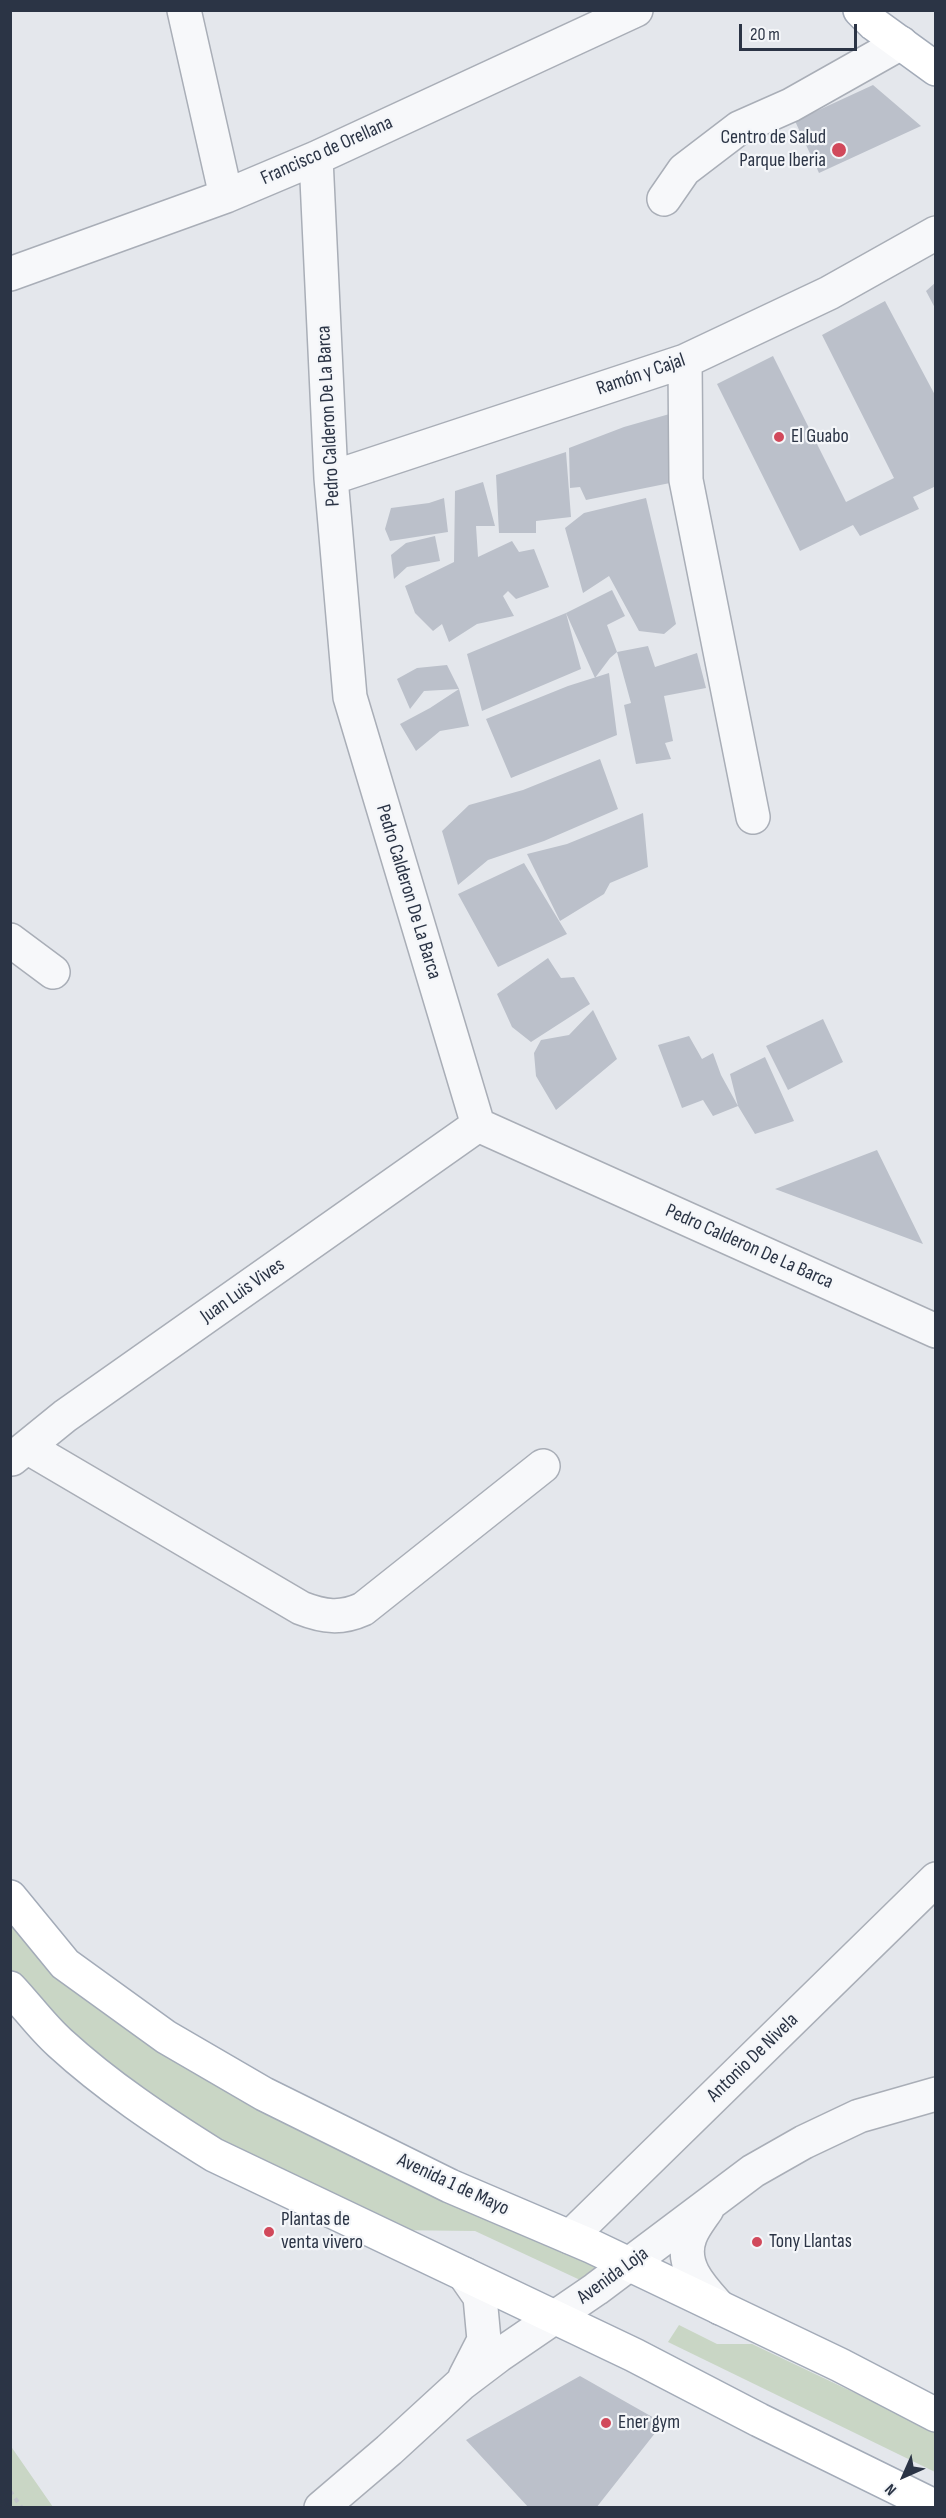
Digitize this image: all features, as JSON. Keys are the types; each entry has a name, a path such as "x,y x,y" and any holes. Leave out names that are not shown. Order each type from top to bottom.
{"main road":[{"path":"860,10 936,69"},
{"name":"Avenida 1 de Mayo","path":"10,1897 65,1964 166,2037 264,2094 450,2186 570,2237 840,2365 936,2415"},
{"path":"10,1988 59,2042 110,2084 166,2125 214,2155 555,2317 936,2507"}],"street":[{"path":"184,10 226,196"},
{"name":"Francisco de Orellana","path":"10,274 226,196 316,158 636,10"},
{"path":"664,199 684,170 739,128 791,105 901,43"},
{"name":"Pedro Calderon De La Barca","path":"316,158 331,478 350,697 478,1125 936,1331"},
{"name":"Ramón y Cajal","path":"331,478 685,361 829,293 936,233"},
{"path":"685,361 686,480 753,817"},
{"path":"10,940 53,972"},
{"name":"Juan Luis Vives","path":"19,1453 65,1416 478,1125"},
{"path":"19,1453 301,1608 318,1615 332,1617 347,1616 363,1609 543,1466"},
{"name":"Antonio De Nivela","path":"570,2237 936,1879"},
{"name":"Avenida Loja","path":"321,2508 461,2385 753,2171 804,2142 859,2116 936,2094"},
{"path":"709,2204 689,2239 688,2261 697,2283 720,2308"},
{"path":"461,2385 484,2340 480,2297 464,2274"}],"path":[{"path":"10,2490 22,2508"}],"green space":[{"path":"11,1908 162,2042 623,2264 593,2286 475,2231 386,2230 170,2120 11,1979"},
{"path":"679,2325 717,2344 752,2344 935,2431 935,2472 668,2342"},
{"path":"10,2445 53,2507 11,2507"}],"building":[{"name":"Centro de Salud Parque Iberia","path":"873,85 921,126 819,173 795,121"},
{"path":"936,282 936,310 926,291"},
{"name":"El Guabo","path":"885,301 936,397 936,486 913,497 919,509 860,536 853,525 800,551 717,384 773,356 846,502 894,478 822,335"},
{"path":"673,413 675,482 586,500 580,487 570,488 569,448 624,427"},
{"path":"566,452 571,517 536,521 536,533 499,533 496,475"},
{"path":"483,482 495,526 476,526 478,557 512,541 519,552 534,549 549,587 516,599 508,591 503,596 514,616 477,624 449,642 442,624 433,631 415,613 405,586 454,562 455,491"},
{"path":"444,498 448,532 390,541 385,529 391,508 429,503"},
{"path":"646,498 676,624 664,634 639,631 609,576 583,593 565,528 584,513"},
{"path":"435,536 440,561 407,567 394,579 391,555 406,543"},
{"path":"612,590 625,616 607,625 617,652 595,678 566,613"},
{"path":"566,613 581,669 482,711 467,654"},
{"path":"648,646 655,667 697,653 706,688 664,696 673,741 665,743 671,759 636,764 624,705 631,703 617,652"},
{"path":"447,665 459,689 424,691 410,709 397,679 417,668"},
{"path":"609,673 617,735 511,778 486,719 568,686"},
{"path":"459,689 469,726 440,731 416,751 400,724"},
{"path":"600,759 618,809 544,841 488,860 458,885 442,831 469,805 523,790"},
{"path":"643,813 648,867 610,883 604,894 560,921 527,854 567,844"},
{"path":"524,863 567,934 498,967 458,894"},
{"path":"548,958 561,978 574,977 590,1004 531,1042 512,1027 497,994"},
{"path":"593,1010 617,1059 556,1110 536,1076 534,1053 541,1040 569,1035"},
{"path":"823,1019 843,1062 788,1090 766,1046"},
{"path":"689,1036 702,1059 713,1053 721,1075 738,1106 713,1116 703,1100 682,1108 658,1045"},
{"path":"765,1057 794,1121 755,1134 738,1106 730,1074"},
{"path":"877,1150 923,1244 775,1189"},
{"path":"580,2376 663,2423 596,2508 529,2508 466,2440"}],"place":[{"name":"Centro de Salud Parque Iberia","path":"839,150"},
{"name":"El Guabo","path":"779,437"},
{"name":"Plantas de venta vivero","path":"269,2232"},
{"name":"Tony Llantas","path":"757,2242"},
{"name":"Ener gym","path":"606,2423"}]}
